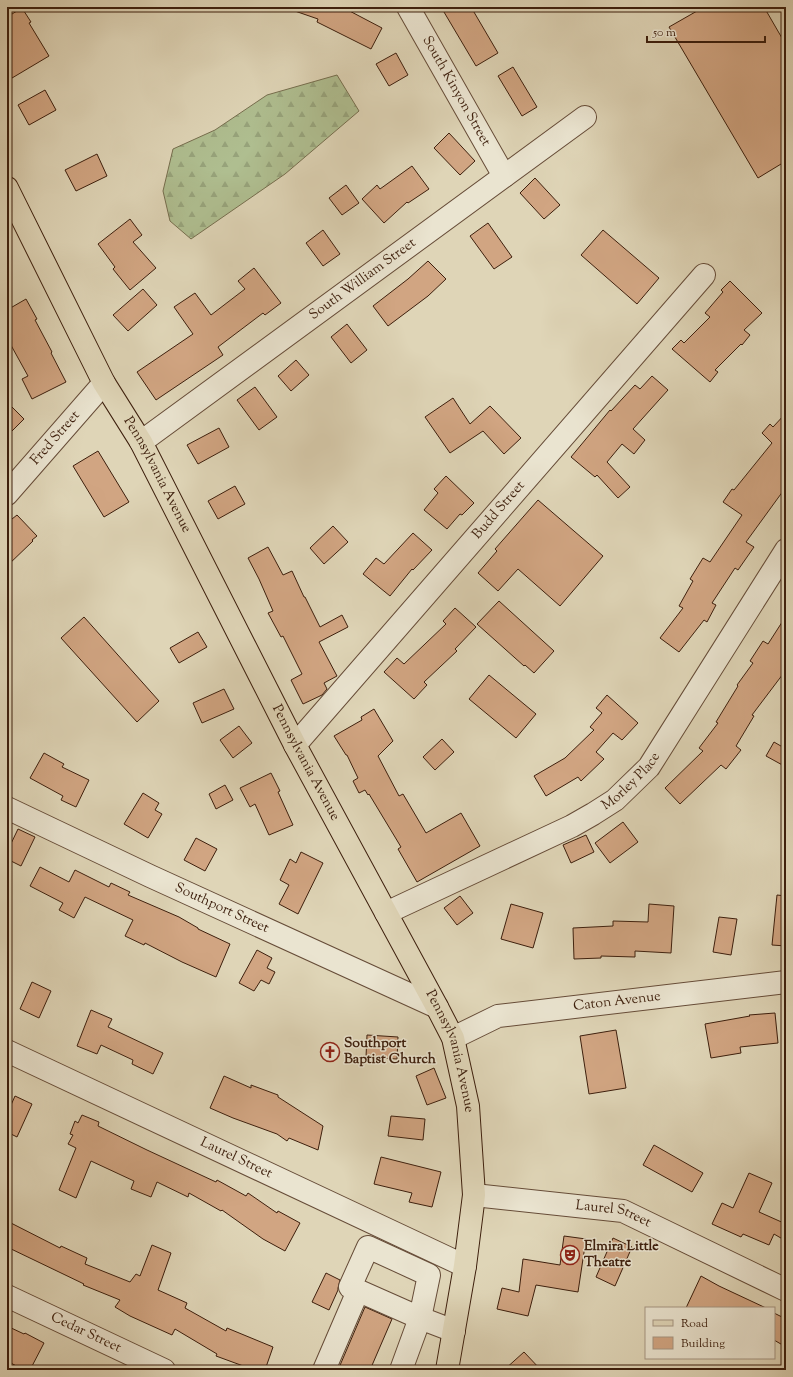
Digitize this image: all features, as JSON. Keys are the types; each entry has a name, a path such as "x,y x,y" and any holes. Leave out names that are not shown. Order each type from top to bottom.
{"main road":[{"name":"Pennsylvania Avenue","path":"7,188 104,383 141,442 295,745 453,1038 468,1106 474,1195 465,1266 447,1370"}],"street":[{"name":"South Kinyon Street","path":"408,7 504,176"},
{"name":"South William Street","path":"141,442 585,117"},
{"name":"Budd Street","path":"295,745 704,275"},
{"name":"Fred Street","path":"7,494 104,383"},
{"name":"Morley Place","path":"386,913 572,826 615,800 650,767 786,550"},
{"name":"Southport Street","path":"7,808 150,876 437,1007"},
{"name":"Caton Avenue","path":"453,1038 498,1016 786,982"},
{"name":"Laurel Street","path":"7,1051 465,1266"},
{"name":"Laurel Street","path":"474,1195 623,1211 786,1290"},
{"path":"401,1370 420,1318 429,1275 368,1247 350,1287 420,1318 454,1331"},
{"path":"324,1370 358,1291"},
{"name":"Cedar Street","path":"7,1296 164,1370"}],"green space":[{"path":"337,75 359,111 285,174 191,239 170,221 163,191 173,149 215,130 267,95"}],"building":[{"path":"290,7 342,7 382,28 371,49 317,22 318,19 289,9"},
{"path":"441,7 471,7 498,53 476,66"},
{"path":"704,7 764,7 786,45 786,161 758,178 669,27"},
{"path":"22,8 31,22 29,23 49,56 7,81 7,17"},
{"path":"396,53 408,75 389,86 376,64"},
{"path":"513,67 537,107 522,116 498,76"},
{"path":"45,90 56,110 29,125 18,105"},
{"path":"449,133 475,161 460,175 434,148"},
{"path":"97,154 107,176 76,191 65,170"},
{"path":"412,166 429,189 408,203 407,202 384,223 362,199 377,185 380,189"},
{"path":"535,178 560,205 544,219 520,193"},
{"path":"346,185 359,203 342,215 329,198"},
{"path":"130,219 142,235 133,242 156,268 130,290 113,269 115,267 98,244"},
{"path":"488,223 512,257 494,269 470,236"},
{"path":"323,230 340,254 323,266 306,243"},
{"path":"603,230 659,278 637,304 581,255"},
{"path":"428,261 446,279 428,296 388,326 373,306 408,279"},
{"path":"254,268 281,303 265,315 263,313 218,347 223,355 156,400 137,372 193,334 174,307 195,293 211,315 245,289 238,281"},
{"path":"730,281 762,313 744,330 750,335 742,345 741,344 715,370 718,372 710,382 672,349 681,340 684,343 710,317 705,313 723,292 721,290"},
{"path":"143,289 157,305 128,331 113,315"},
{"path":"26,299 37,319 35,320 66,382 32,399 22,379 28,376 7,338 7,310"},
{"path":"347,324 367,350 351,363 331,337"},
{"path":"296,360 309,375 291,391 278,376"},
{"path":"652,376 668,390 633,429 645,440 634,454 622,444 607,462 630,487 618,498 597,475 595,477 571,457 610,410 611,411 635,385 640,389"},
{"path":"255,387 277,417 259,430 237,400"},
{"path":"453,398 470,424 490,406 521,438 504,454 483,431 450,453 425,417"},
{"path":"7,402 24,419 7,436"},
{"path":"786,413 786,487 746,542 754,547 738,570 735,568 712,603 716,605 707,622 704,620 679,652 660,638 683,608 679,606 693,581 690,579 703,558 710,562 742,515 723,502 732,489 734,490 772,443 762,433 770,424 773,427"},
{"path":"219,428 229,447 198,464 187,445"},
{"path":"98,451 129,502 104,517 73,466"},
{"path":"446,476 474,503 462,515 460,514 447,529 424,510 438,493 434,489"},
{"path":"235,486 245,504 218,519 208,501"},
{"path":"538,500 603,556 560,606 518,569 498,591 478,573 497,551 495,549"},
{"path":"17,515 37,536 7,566 7,523"},
{"path":"333,526 348,542 324,564 310,548"},
{"path":"413,533 432,550 413,570 412,569 390,596 363,574 376,558 384,564"},
{"path":"268,547 283,575 292,571 320,627 342,615 348,627 319,642 337,676 324,683 327,689 322,695 303,704 291,680 302,674 283,636 281,637 268,613 273,611 248,558"},
{"path":"499,601 554,651 534,673 525,665 524,666 477,624"},
{"path":"455,608 476,627 455,649 457,651 424,682 427,685 414,699 384,672 397,658 404,664 446,624 443,621"},
{"path":"786,616 786,670 752,715 754,716 736,746 741,750 726,769 721,765 680,804 665,788 703,751 699,748 718,723 716,722 738,686 737,685 753,663 750,661 763,641 768,644"},
{"path":"84,617 159,701 137,722 61,638"},
{"path":"198,632 207,647 179,663 170,648"},
{"path":"489,675 536,714 516,738 469,699"},
{"path":"224,689 234,709 202,723 193,703"},
{"path":"607,695 638,723 622,740 613,733 596,752 604,759 581,781 578,777 546,796 534,776 565,758 594,730 590,727 602,713 596,708"},
{"path":"374,709 393,741 378,756 399,796 403,794 426,833 461,813 480,846 417,882 398,849 401,847 369,794 368,795 365,790 359,793 353,781 358,778 347,755 334,736 362,720 361,717"},
{"path":"239,726 252,743 233,758 220,740"},
{"path":"442,739 454,752 435,770 423,757"},
{"path":"774,742 786,749 786,767 766,756"},
{"path":"44,753 64,764 62,767 89,780 76,807 61,800 63,796 30,778"},
{"path":"271,773 280,791 278,792 293,825 269,835 255,804 250,807 240,788"},
{"path":"225,785 233,800 216,809 209,794"},
{"path":"143,793 159,803 155,810 162,814 148,838 124,824"},
{"path":"623,822 638,842 610,863 595,843"},
{"path":"18,829 35,837 21,866 7,859 7,852"},
{"path":"586,835 594,852 571,863 563,845"},
{"path":"196,838 217,849 205,871 184,860"},
{"path":"301,852 323,863 298,914 279,904 289,885 280,880 290,859 296,863"},
{"path":"40,867 69,882 75,870 109,887 111,883 130,892 128,895 179,917 198,929 230,944 216,977 145,943 144,945 125,936 133,920 85,897 74,918 59,910 63,903 30,886"},
{"path":"777,895 786,896 786,946 772,945"},
{"path":"460,896 473,913 457,925 444,908"},
{"path":"511,904 543,913 533,948 501,939"},
{"path":"649,904 674,906 671,953 635,951 635,957 601,956 601,958 574,959 573,928 613,926 613,921 648,922"},
{"path":"719,917 737,919 731,955 713,952"},
{"path":"257,950 272,958 267,968 275,972 269,984 261,980 254,991 239,983"},
{"path":"32,982 51,991 39,1018 20,1009"},
{"path":"91,1010 112,1019 108,1027 163,1053 153,1074 132,1064 133,1060 101,1045 97,1054 77,1046"},
{"path":"775,1013 778,1043 740,1047 741,1053 711,1058 705,1024 750,1016 749,1015"},
{"path":"616,1030 626,1088 589,1094 580,1036"},
{"path":"367,1035 398,1037 397,1059 366,1057"},
{"path":"434,1068 446,1098 427,1105 416,1076"},
{"path":"224,1076 251,1088 251,1085 278,1095 278,1097 323,1126 318,1150 289,1138 287,1141 277,1134 210,1108"},
{"path":"15,1096 32,1104 17,1137 7,1132 7,1114"},
{"path":"82,1115 99,1122 98,1126 147,1150 216,1182 217,1180 246,1196 248,1193 277,1213 278,1211 300,1223 285,1251 263,1239 222,1210 221,1211 189,1193 188,1197 157,1182 151,1197 131,1189 134,1181 91,1161 76,1198 59,1190 76,1148 68,1144 73,1135 70,1134 75,1121 78,1123"},
{"path":"391,1116 425,1119 423,1140 388,1136"},
{"path":"654,1145 703,1173 692,1192 643,1165"},
{"path":"381,1157 441,1172 432,1207 409,1202 412,1193 374,1184"},
{"path":"749,1173 772,1183 759,1212 786,1224 786,1241 774,1234 769,1245 743,1234 741,1237 712,1224 722,1203 733,1208"},
{"path":"7,1221 60,1248 61,1246 87,1258 85,1264 130,1282 136,1274 140,1276 152,1245 171,1253 158,1290 187,1303 185,1308 226,1331 227,1328 273,1347 265,1370 245,1370 246,1367 216,1356 217,1354 175,1329 172,1335 130,1316 115,1307 120,1300 83,1285 84,1284 7,1247"},
{"path":"564,1236 586,1239 578,1292 536,1285 528,1316 497,1309 502,1288 519,1292 523,1259 560,1265"},
{"path":"613,1238 632,1247 615,1286 596,1277"},
{"path":"326,1273 340,1280 338,1290 329,1310 312,1302"},
{"path":"701,1276 764,1307 686,1307"},
{"path":"365,1307 392,1319 370,1370 338,1370"},
{"path":"775,1314 786,1319 786,1347 775,1341"},
{"path":"7,1326 44,1343 30,1370 24,1370 7,1361"},
{"path":"524,1352 541,1370 504,1370"}],"place":[{"name":"Southport Baptist Church","path":"330,1052"},
{"name":"Elmira Little Theatre","path":"570,1255"}]}
